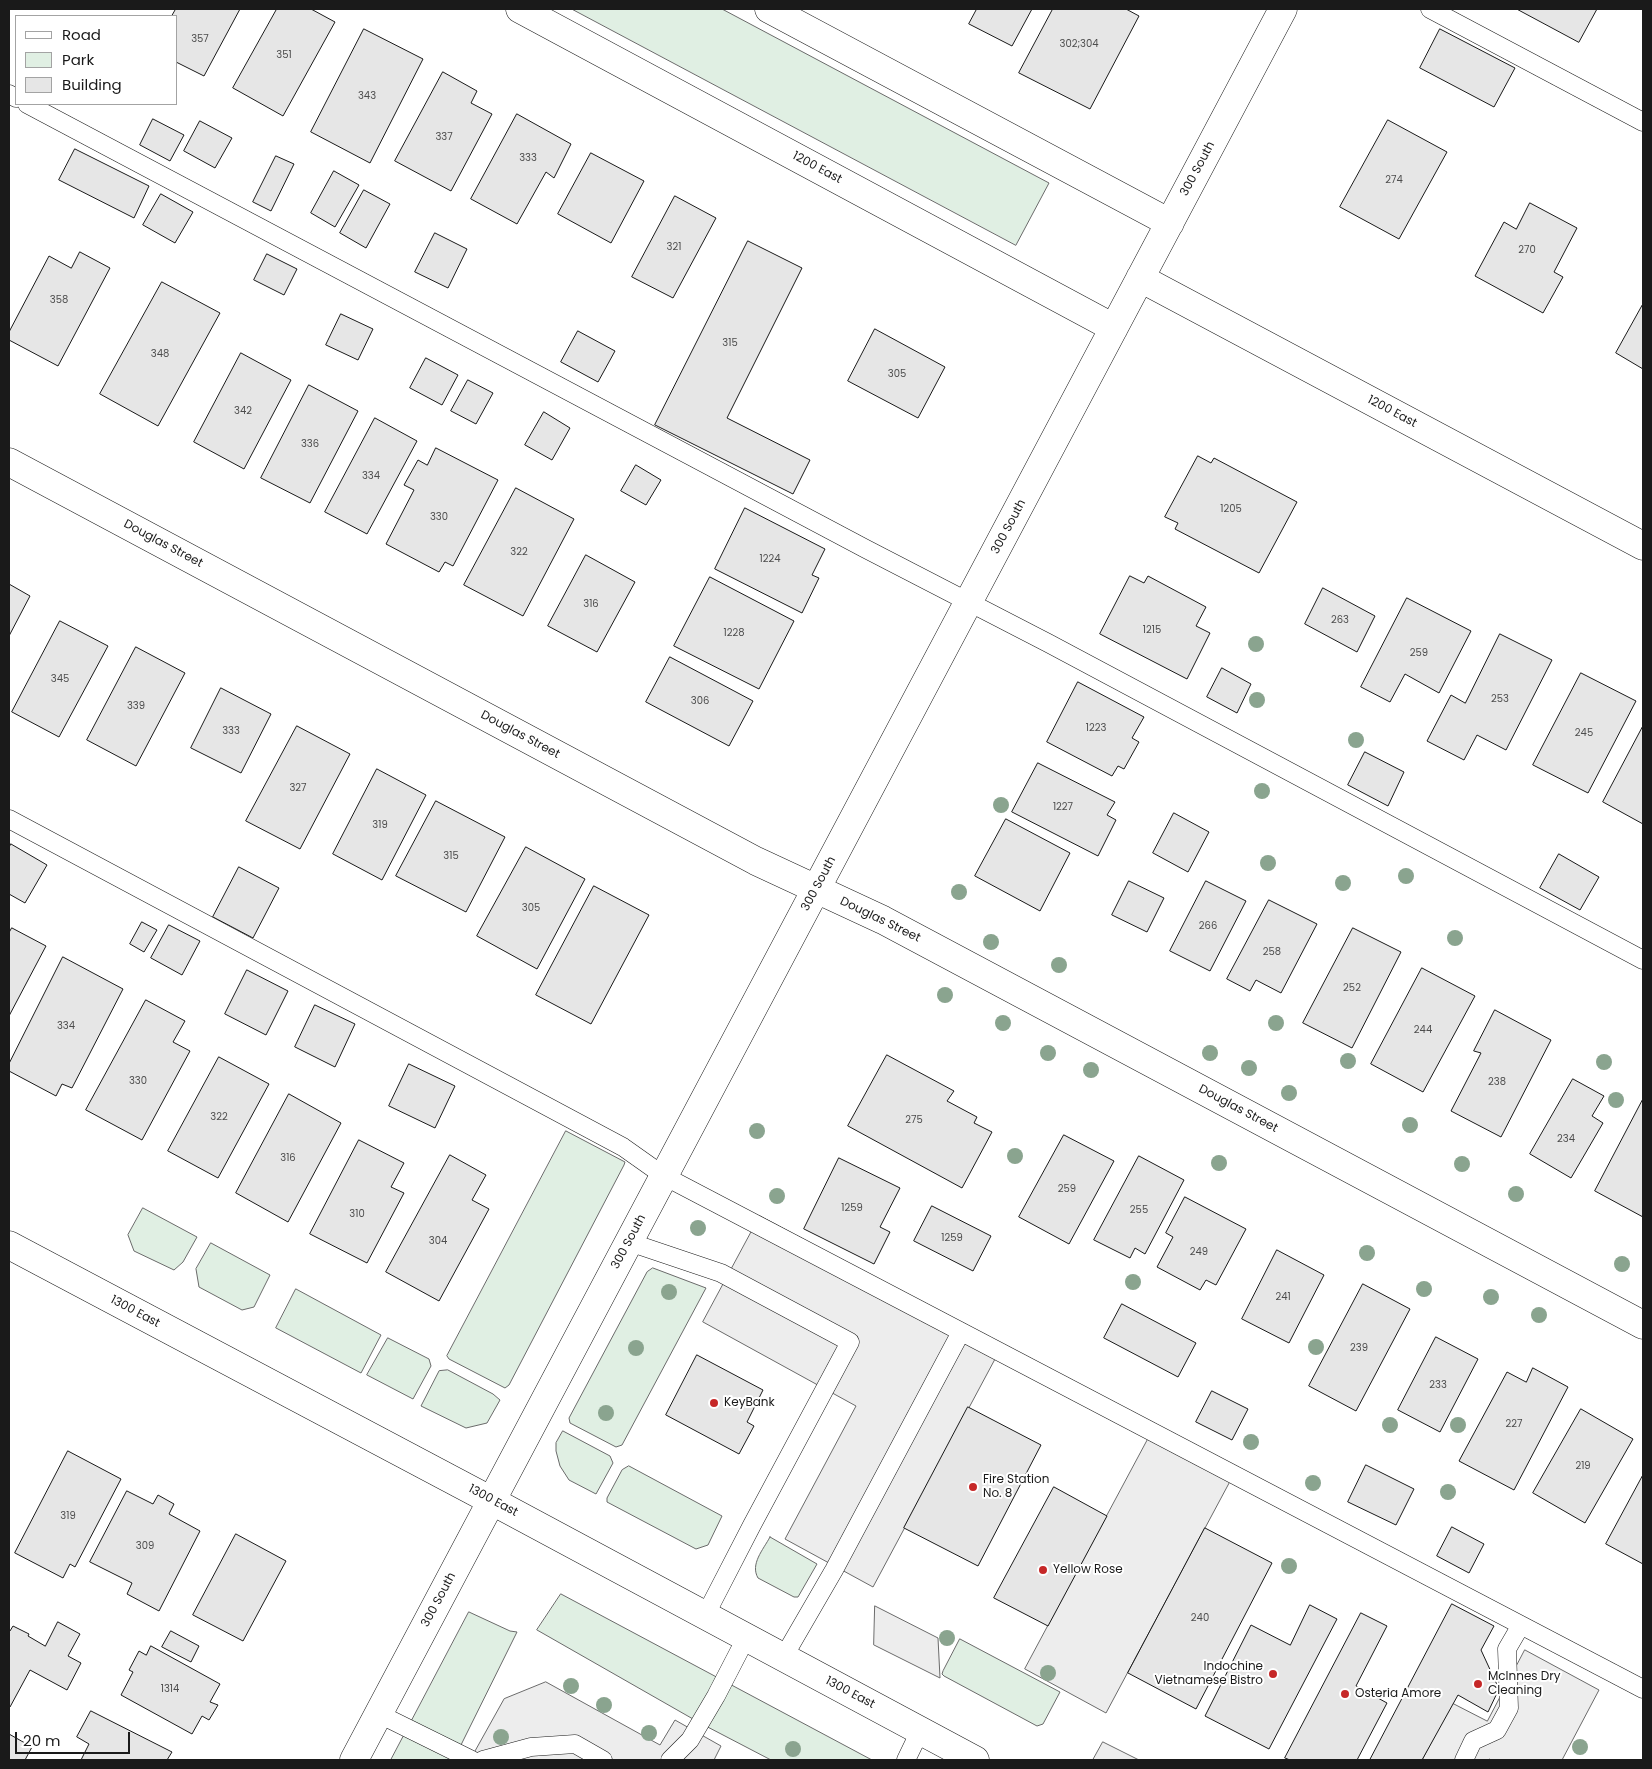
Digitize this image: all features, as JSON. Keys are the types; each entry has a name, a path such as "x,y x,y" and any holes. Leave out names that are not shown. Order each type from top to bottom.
{"street":[{"name":"1200 East","path":"520,9 1114,328"},
{"path":"769,9 1170,223"},
{"name":"300 South","path":"354,1760 1284,9"},
{"name":"1200 East","path":"1140,278 1643,546"},
{"name":"Douglas Street","path":"9,462 756,861 884,920 1643,1325"},
{"name":"1300 East","path":"9,1246 492,1501 975,1760"}],"lane":[{"path":"1430,9 1643,122"},
{"path":"28,105 1643,960"},
{"path":"9,819 622,1147 664,1176 1643,1689"},
{"path":"629,1242 721,1273 850,1342 752,1525 706,1616"},
{"path":"783,1658 834,1570 961,1332"},
{"path":"1464,1760 1473,1741 1497,1730 1508,1708 1507,1648 1522,1625"},
{"path":"670,1760 690,1740 716,1696 746,1638"},
{"path":"379,1714 472,1760"},
{"path":"906,1760 920,1731"},
{"path":"483,1760 532,1747 575,1744 603,1760"}],"green space":[{"path":"572,9 722,9 1049,183 1016,245"},
{"path":"566,1131 625,1162 509,1385 505,1388 449,1359 447,1356"},
{"path":"143,1208 197,1237 183,1262 174,1270 134,1251 128,1235"},
{"path":"211,1243 270,1275 254,1307 242,1310 199,1287 196,1269"},
{"path":"653,1268 706,1288 622,1445 616,1447 570,1423 569,1418 647,1272"},
{"path":"296,1289 381,1335 361,1373 276,1328"},
{"path":"388,1338 429,1359 431,1366 413,1399 367,1375"},
{"path":"448,1370 493,1394 500,1400 487,1423 466,1428 421,1406 439,1371"},
{"path":"563,1431 610,1456 613,1463 596,1494 569,1480 560,1466 556,1443"},
{"path":"629,1466 722,1516 708,1545 696,1549 607,1502 607,1498 622,1470"},
{"path":"770,1537 817,1564 798,1597 794,1597 758,1578 756,1562"},
{"path":"561,1594 872,1760 771,1760 700,1723 537,1630"},
{"path":"469,1612 510,1631 517,1632 454,1760 391,1760"},
{"path":"960,1639 1060,1692 1043,1724 1037,1726 942,1674"}],"shaded area":[{"path":"760,1216 1002,1346 873,1587 785,1539 856,1406 703,1322"},
{"path":"1154,1428 1235,1472 1106,1713 1025,1669"},
{"path":"875,1606 938,1638 940,1678 874,1645"},
{"path":"1525,1650 1599,1690 1562,1760 1422,1760 1452,1703 1487,1721"},
{"path":"546,1682 660,1745 675,1720 721,1746 714,1760 470,1760 504,1699"},
{"path":"1103,1742 1139,1760 1093,1760"}],"building":[{"path":"176,9 240,9 204,76 178,63 178,15 173,15"},
{"path":"277,9 311,9 335,22 283,116 233,88"},
{"path":"977,9 1032,9 1012,46 969,24"},
{"path":"1053,9 1126,9 1139,16 1090,109 1019,73"},
{"path":"1517,9 1597,9 1579,42"},
{"path":"364,29 423,59 370,163 311,132"},
{"path":"1440,29 1515,68 1494,107 1420,68"},
{"path":"443,72 477,91 471,103 492,114 451,191 395,161"},
{"path":"517,114 571,144 554,178 546,172 517,224 471,199"},
{"path":"153,119 184,135 170,161 140,145"},
{"path":"1388,120 1447,152 1399,239 1340,207"},
{"path":"200,121 232,138 215,168 184,151"},
{"path":"75,149 149,186 134,218 59,180"},
{"path":"591,153 644,181 611,243 558,214"},
{"path":"276,156 294,164 271,211 253,202"},
{"path":"334,171 359,185 335,227 311,213"},
{"path":"364,190 390,204 366,248 340,233"},
{"path":"161,194 193,212 175,243 143,225"},
{"path":"675,196 716,218 673,298 632,277"},
{"path":"1530,203 1577,228 1554,272 1563,277 1543,313 1475,276 1504,222 1516,229"},
{"path":"435,233 467,249 448,288 415,272"},
{"path":"748,241 802,268 727,418 810,460 793,494 655,425"},
{"path":"80,252 110,268 58,366 9,340 9,332 49,256 71,268"},
{"path":"267,254 297,269 284,295 254,280"},
{"path":"162,282 220,313 158,426 100,394"},
{"path":"1643,304 1643,369 1616,353"},
{"path":"341,314 373,329 358,360 326,345"},
{"path":"875,329 945,367 918,418 848,381"},
{"path":"578,331 615,351 598,382 561,362"},
{"path":"241,353 291,380 244,469 194,442"},
{"path":"426,358 458,375 442,405 410,388"},
{"path":"468,380 493,393 476,424 451,411"},
{"path":"309,385 358,411 310,503 261,478"},
{"path":"544,412 570,428 552,460 525,445"},
{"path":"375,418 417,441 367,534 325,512"},
{"path":"436,448 498,480 453,566 445,562 439,572 386,544 414,490 404,485 418,460 427,465"},
{"path":"1198,456 1211,463 1214,458 1297,502 1259,573 1175,529 1178,523 1165,517"},
{"path":"636,465 661,480 646,505 621,491"},
{"path":"516,488 574,519 523,616 464,585"},
{"path":"745,508 825,549 812,575 819,578 802,613 715,569"},
{"path":"586,555 635,582 597,652 548,626"},
{"path":"1130,576 1144,583 1148,576 1206,607 1196,626 1210,633 1187,679 1100,634"},
{"path":"710,577 794,621 759,689 674,646"},
{"path":"9,584 30,596 9,636"},
{"path":"1323,588 1375,616 1357,652 1305,624"},
{"path":"1407,598 1471,631 1439,693 1405,674 1390,702 1361,687"},
{"path":"60,621 108,646 59,737 12,712"},
{"path":"1500,634 1552,660 1506,750 1477,735 1464,760 1427,741 1451,695 1465,703"},
{"path":"136,647 185,673 136,766 87,740"},
{"path":"670,657 753,701 729,746 646,702"},
{"path":"1222,668 1251,684 1237,713 1207,697"},
{"path":"1581,673 1636,701 1588,793 1533,765"},
{"path":"1078,682 1144,717 1132,738 1139,742 1124,769 1118,766 1112,776 1047,742"},
{"path":"221,688 271,714 241,773 191,748"},
{"path":"297,726 350,754 300,849 246,821"},
{"path":"1643,726 1643,824 1603,802"},
{"path":"1365,752 1404,772 1388,806 1348,785"},
{"path":"1038,763 1115,802 1107,815 1116,820 1098,856 1012,812"},
{"path":"377,769 426,795 382,880 333,854"},
{"path":"436,801 505,837 466,912 396,876"},
{"path":"1174,813 1209,832 1188,872 1153,853"},
{"path":"1006,819 1070,853 1040,911 975,876"},
{"path":"11,844 47,865 25,903 9,894 9,848"},
{"path":"526,847 585,879 537,969 477,936"},
{"path":"1559,854 1599,877 1580,910 1540,888"},
{"path":"239,867 279,888 253,938 213,917"},
{"path":"1129,881 1164,898 1147,932 1112,915"},
{"path":"1206,881 1246,901 1210,971 1170,951"},
{"path":"594,886 649,915 591,1024 536,995"},
{"path":"1269,900 1317,924 1281,993 1256,980 1250,991 1227,979"},
{"path":"142,922 157,930 144,952 130,944"},
{"path":"169,925 200,941 182,975 151,958"},
{"path":"12,928 46,946 9,1016 9,933"},
{"path":"1353,928 1401,952 1352,1048 1303,1023"},
{"path":"63,957 123,989 72,1088 62,1084 56,1096 9,1071 9,1064"},
{"path":"1422,968 1475,996 1423,1092 1371,1064"},
{"path":"247,970 288,991 266,1035 225,1014"},
{"path":"146,1000 185,1021 173,1042 190,1051 142,1140 86,1110"},
{"path":"315,1005 355,1024 335,1067 295,1047"},
{"path":"1495,1010 1551,1040 1501,1137 1451,1111 1481,1053 1474,1051"},
{"path":"887,1055 954,1091 947,1101 977,1117 974,1123 992,1132 962,1188 848,1126"},
{"path":"219,1057 269,1084 218,1178 168,1151"},
{"path":"409,1064 455,1086 435,1128 389,1106"},
{"path":"1573,1079 1604,1096 1592,1116 1603,1123 1571,1178 1530,1154"},
{"path":"289,1094 341,1123 288,1222 236,1193"},
{"path":"1643,1099 1643,1217 1595,1191"},
{"path":"1064,1135 1114,1161 1069,1244 1019,1217"},
{"path":"359,1140 404,1163 391,1187 404,1193 367,1263 310,1234"},
{"path":"450,1155 486,1175 472,1200 489,1209 439,1301 386,1272"},
{"path":"1139,1156 1184,1180 1145,1254 1135,1248 1130,1258 1094,1240"},
{"path":"839,1158 900,1188 880,1227 890,1232 874,1264 804,1229"},
{"path":"1185,1197 1246,1229 1216,1285 1206,1280 1200,1290 1157,1267 1173,1237 1166,1233"},
{"path":"932,1206 991,1236 973,1271 914,1241"},
{"path":"1277,1250 1324,1275 1289,1343 1242,1319"},
{"path":"1363,1284 1410,1309 1356,1411 1309,1386"},
{"path":"1122,1304 1196,1343 1178,1377 1104,1338"},
{"path":"1436,1337 1478,1359 1440,1432 1398,1410"},
{"name":"KeyBank","path":"697,1355 763,1390 747,1422 754,1426 739,1454 666,1415"},
{"path":"1533,1368 1568,1387 1514,1490 1459,1461 1507,1372 1526,1382"},
{"path":"1212,1391 1248,1409 1232,1440 1196,1422"},
{"name":"Fire Station No. 8","path":"968,1407 1041,1445 978,1566 904,1528"},
{"path":"1581,1409 1633,1439 1585,1523 1533,1493"},
{"path":"68,1451 121,1479 75,1567 70,1564 63,1578 15,1553"},
{"path":"1366,1465 1414,1489 1396,1525 1348,1502"},
{"path":"1643,1475 1643,1564 1606,1544"},
{"path":"1054,1487 1107,1516 1048,1626 994,1598"},
{"path":"127,1491 153,1504 158,1495 174,1504 169,1514 200,1531 159,1611 127,1594 132,1583 90,1562"},
{"path":"1452,1527 1484,1544 1469,1573 1437,1556"},
{"path":"1205,1528 1272,1563 1196,1709 1128,1673"},
{"path":"236,1534 286,1561 243,1641 193,1615"},
{"path":"1452,1604 1494,1626 1481,1650 1499,1689 1488,1712 1458,1695 1422,1760 1370,1760"},
{"path":"1310,1605 1337,1619 1269,1749 1205,1716 1251,1625 1290,1645"},
{"name":"Osteria Amore","path":"1361,1613 1387,1626 1356,1686 1387,1703 1357,1760 1290,1760 1285,1758"},
{"path":"58,1622 80,1634 68,1656 81,1663 67,1690 30,1670 10,1707 9,1630 13,1626 29,1634 28,1636 45,1646"},
{"path":"171,1631 199,1646 191,1662 162,1647"},
{"path":"151,1646 220,1684 210,1702 218,1705 209,1720 202,1716 192,1734 121,1695 133,1672 129,1670 139,1651 146,1655"},
{"path":"91,1711 172,1752 167,1760 81,1760 89,1744 77,1737"},
{"path":"9,1734 32,1747 25,1760 9,1760"}],"place":[{"name":"KeyBank","path":"714,1403"},
{"name":"Fire Station No. 8","path":"973,1487"},
{"name":"Yellow Rose","path":"1043,1570"},
{"name":"Indochine Vietnamese Bistro","path":"1273,1674"},
{"name":"McInnes Dry Cleaning","path":"1478,1684"},
{"name":"Osteria Amore","path":"1345,1694"}]}
